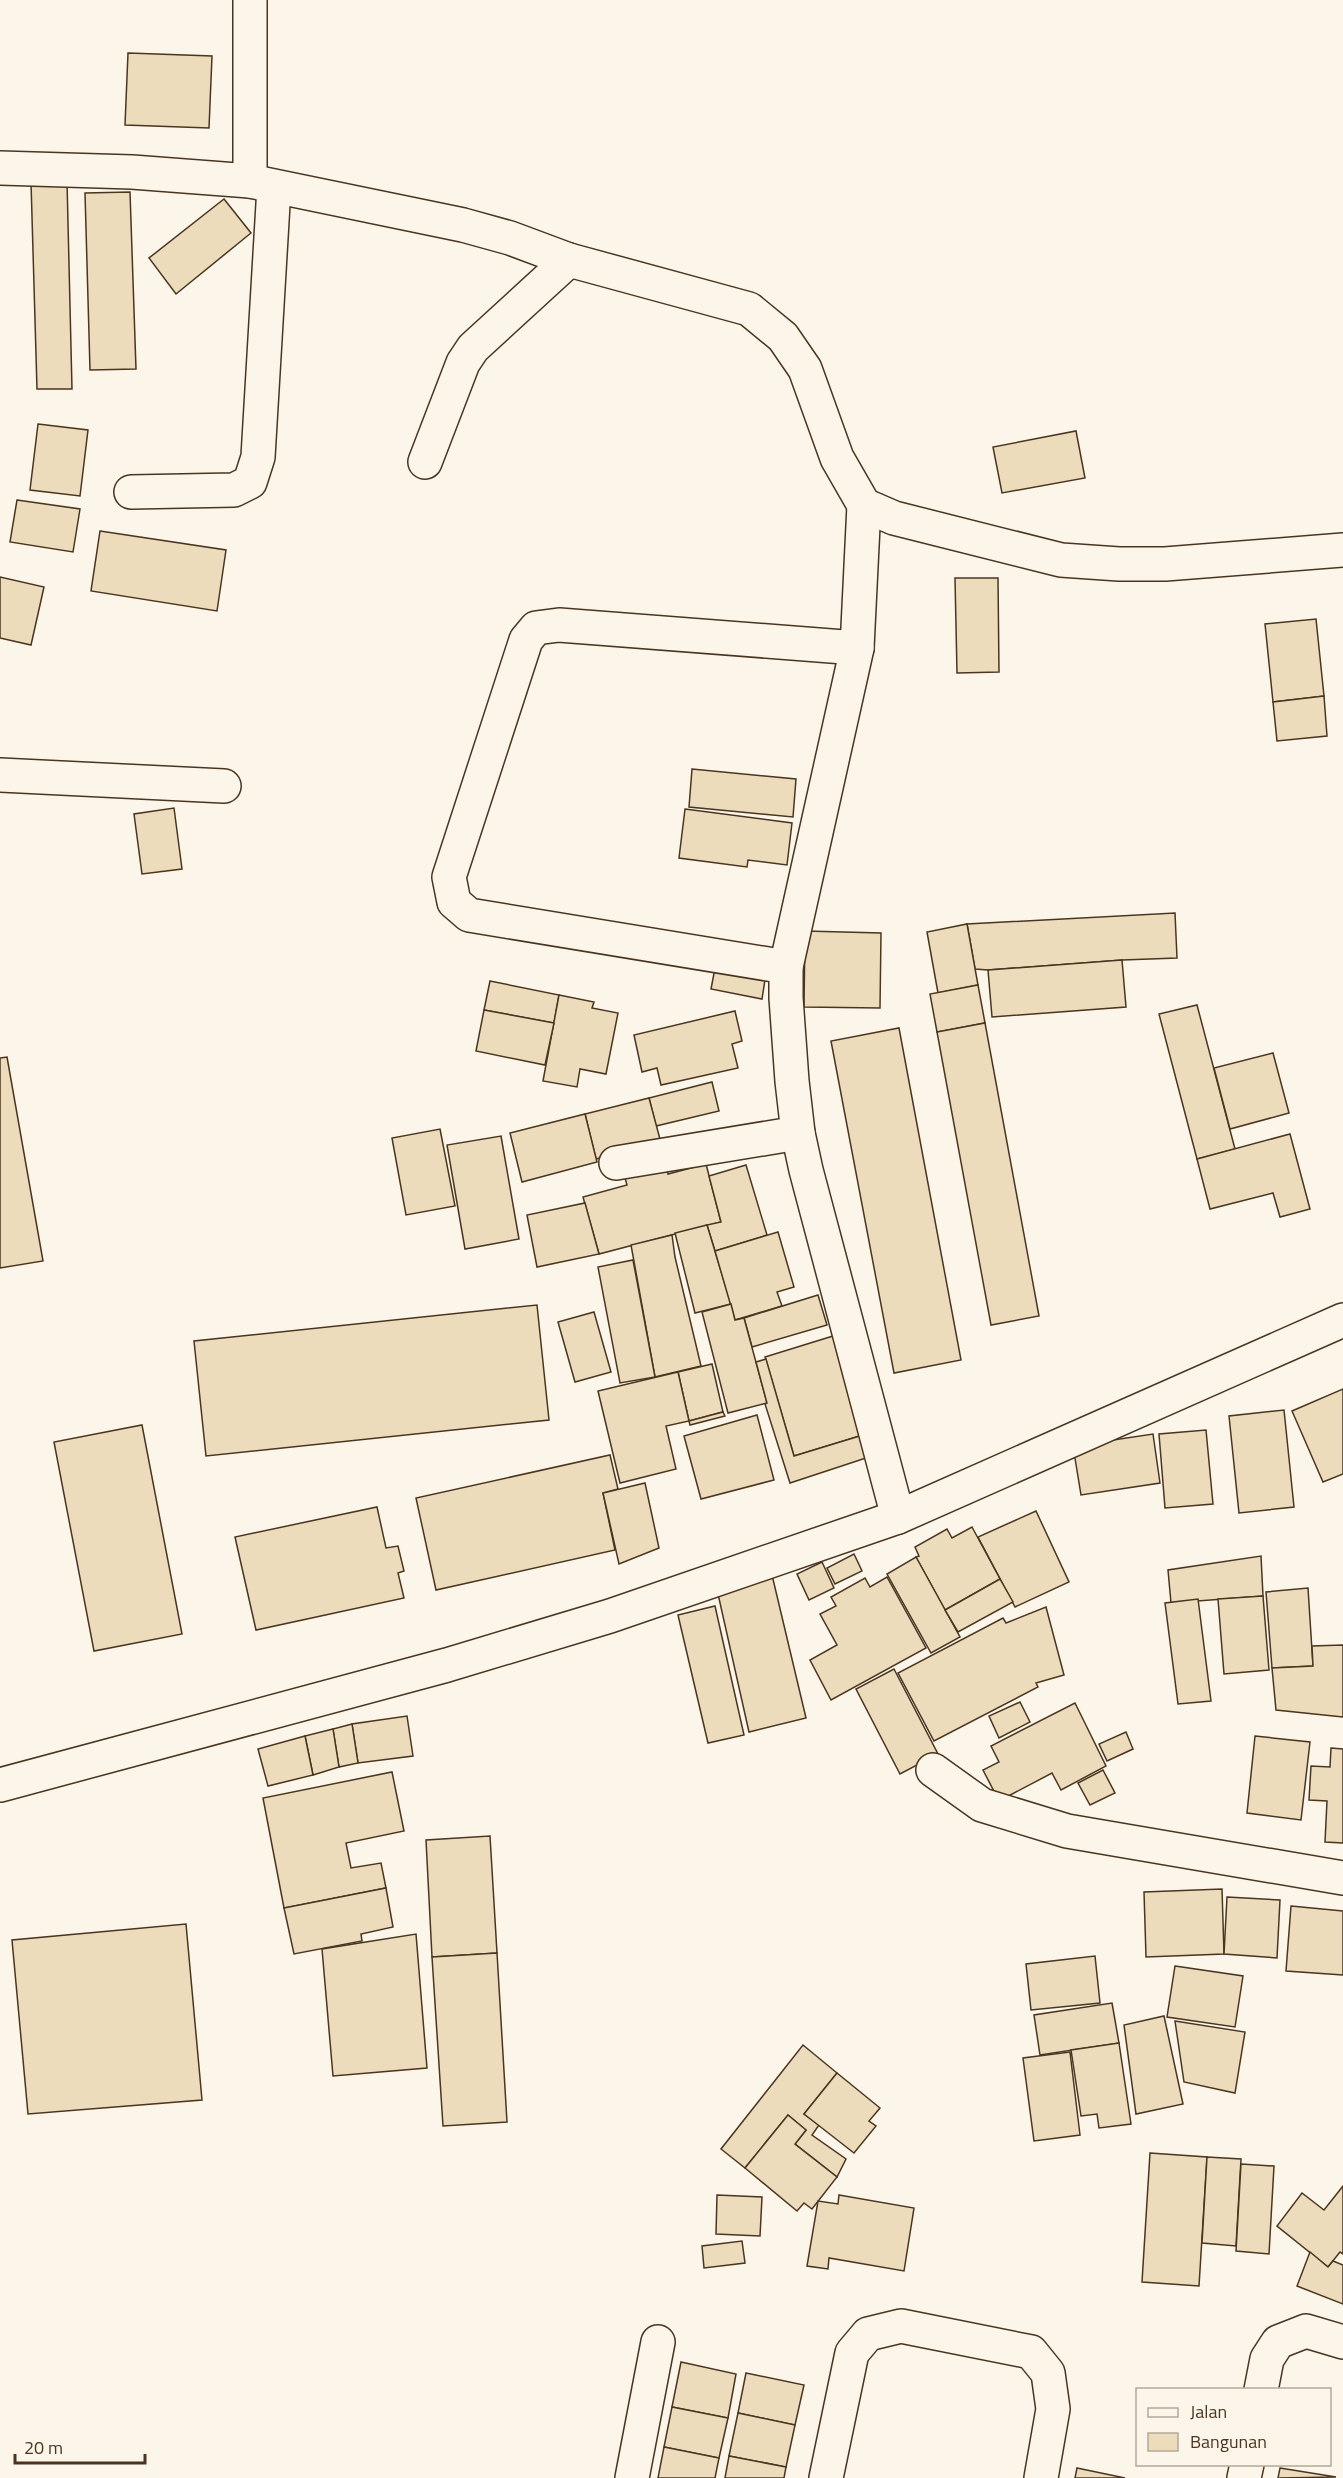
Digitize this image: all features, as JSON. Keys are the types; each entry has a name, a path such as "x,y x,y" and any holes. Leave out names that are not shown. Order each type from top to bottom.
{"street":[{"path":"131,492 234,490 250,482 258,457 262,184 250,0"},
{"path":"0,168 132,172 262,184 463,225 510,238 569,260 749,309 769,323 783,337 804,369 837,458 864,505 857,648 786,967 786,998 798,1132 809,1182 898,1517"},
{"path":"425,462 463,363 473,348 569,260"},
{"path":"864,505 894,518 1061,560 1165,564 1343,550"},
{"path":"786,967 470,915 454,902 449,877 526,640 536,628 559,625 857,648"},
{"path":"0,775 224,786"},
{"path":"616,1162 798,1132"},
{"path":"0,1785 447,1665 556,1633 898,1517 1343,1320"},
{"path":"933,1770 982,1805 1067,1831 1343,1878"},
{"path":"826,2478 852,2353 868,2334 901,2326 1031,2352 1048,2373 1053,2409 1041,2478"},
{"path":"1261,2388 1267,2359 1278,2342 1306,2331 1343,2342"},
{"path":"632,2478 658,2342"}],"building":[{"path":"128,53 212,56 209,128 125,125"},
{"path":"67,181 72,389 37,389 31,182"},
{"path":"130,192 136,369 90,370 85,193"},
{"path":"224,199 251,233 176,294 149,258"},
{"path":"38,424 88,430 80,496 30,490"},
{"path":"1076,431 1085,478 1002,493 993,447"},
{"path":"17,500 80,509 73,552 10,542"},
{"path":"100,531 226,550 217,611 91,591"},
{"path":"0,577 44,587 31,645 0,638"},
{"path":"955,578 998,578 999,672 957,673"},
{"path":"1316,619 1324,696 1273,702 1265,624"},
{"path":"1324,696 1327,736 1277,741 1273,702"},
{"path":"692,769 796,779 793,817 689,807"},
{"path":"174,808 182,869 142,874 134,814"},
{"path":"685,809 792,823 787,865 748,860 747,867 679,858"},
{"path":"1175,913 1177,958 988,970 975,969 967,924"},
{"path":"967,924 978,985 938,993 927,932"},
{"path":"805,931 881,933 880,1008 804,1007"},
{"path":"1122,960 1126,1007 992,1017 988,970"},
{"path":"716,963 766,973 762,999 711,989"},
{"path":"490,981 559,995 554,1023 484,1010"},
{"path":"978,985 985,1023 937,1032 930,994"},
{"path":"559,995 594,1002 592,1008 618,1013 606,1074 580,1069 577,1087 543,1081"},
{"path":"1197,1005 1235,1149 1197,1159 1159,1014"},
{"path":"484,1010 554,1023 545,1065 476,1051"},
{"path":"735,1011 742,1041 732,1044 738,1068 661,1085 657,1068 642,1072 634,1035"},
{"path":"985,1023 1039,1316 991,1325 937,1032"},
{"path":"899,1028 961,1360 894,1373 831,1041"},
{"path":"1273,1053 1289,1113 1230,1129 1214,1068"},
{"path":"7,1057 43,1261 0,1268 0,1058"},
{"path":"712,1082 719,1111 656,1126 649,1098"},
{"path":"649,1098 661,1143 596,1159 585,1114"},
{"path":"585,1114 597,1162 522,1182 510,1133"},
{"path":"440,1129 455,1206 406,1215 392,1138"},
{"path":"1290,1134 1310,1209 1280,1217 1273,1193 1210,1209 1197,1159"},
{"path":"501,1136 519,1239 465,1249 447,1145"},
{"path":"664,1160 668,1174 706,1164 721,1222 599,1254 583,1197 627,1185 623,1171"},
{"path":"746,1165 767,1235 715,1251 707,1225 721,1222 709,1176"},
{"path":"585,1203 599,1254 537,1267 527,1215"},
{"path":"707,1225 731,1304 695,1313 675,1233"},
{"path":"778,1232 794,1287 777,1292 782,1306 735,1320 715,1251"},
{"path":"672,1235 675,1257 701,1366 655,1377 631,1245"},
{"path":"633,1260 655,1377 620,1383 598,1267"},
{"path":"818,1295 827,1325 752,1347 744,1318"},
{"path":"731,1304 735,1320 744,1318 767,1403 728,1413 702,1312"},
{"path":"537,1305 549,1420 206,1456 194,1341"},
{"path":"594,1312 611,1372 575,1382 558,1322"},
{"path":"833,1336 863,1435 794,1456 765,1357"},
{"path":"766,1359 794,1456 863,1435 869,1457 790,1483 765,1404 767,1403 756,1362"},
{"path":"712,1364 723,1412 689,1421 678,1372"},
{"path":"678,1372 689,1421 666,1426 676,1469 620,1483 598,1391"},
{"path":"1343,1389 1343,1474 1323,1482 1292,1411"},
{"path":"1284,1410 1294,1507 1239,1513 1229,1416"},
{"path":"723,1412 725,1416 690,1425 689,1421"},
{"path":"757,1415 774,1480 701,1499 684,1436"},
{"path":"142,1425 182,1634 94,1651 54,1442"},
{"path":"1206,1430 1213,1504 1165,1508 1159,1434"},
{"path":"1153,1434 1160,1483 1081,1495 1073,1446"},
{"path":"610,1455 618,1489 603,1493 615,1550 436,1590 416,1498"},
{"path":"645,1483 659,1548 619,1564 603,1493"},
{"path":"377,1507 386,1548 398,1546 404,1571 398,1573 404,1598 256,1630 235,1537"},
{"path":"1036,1511 1069,1582 1015,1607 978,1537"},
{"path":"972,1527 1000,1579 945,1610 916,1557 919,1556 915,1547 947,1529 952,1538"},
{"path":"854,1554 862,1571 835,1584 827,1568"},
{"path":"1261,1556 1263,1596 1171,1603 1168,1570"},
{"path":"916,1557 960,1637 931,1653 887,1574"},
{"path":"822,1562 834,1588 809,1600 797,1574"},
{"path":"772,1575 806,1718 749,1732 718,1594"},
{"path":"887,1577 926,1648 831,1700 810,1660 837,1645 820,1614 836,1606 831,1597 865,1578 870,1587"},
{"path":"1000,1579 1013,1602 958,1632 945,1610"},
{"path":"1308,1588 1313,1666 1272,1668 1266,1592"},
{"path":"1263,1596 1269,1670 1224,1674 1218,1599"},
{"path":"1198,1599 1211,1701 1178,1704 1165,1603"},
{"path":"715,1606 744,1735 708,1743 678,1615"},
{"path":"1046,1607 1064,1675 1036,1683 1038,1687 934,1741 898,1673 1003,1618 1006,1623"},
{"path":"1343,1645 1343,1717 1276,1710 1272,1668 1313,1666 1312,1646"},
{"path":"894,1669 938,1754 900,1774 856,1689"},
{"path":"1020,1702 1030,1722 999,1738 989,1716"},
{"path":"1075,1703 1106,1766 1061,1790 1052,1773 999,1801 983,1770 999,1762 991,1746"},
{"path":"407,1716 413,1756 358,1763 352,1724"},
{"path":"352,1724 358,1763 339,1767 333,1729"},
{"path":"333,1729 339,1767 313,1775 305,1736"},
{"path":"1126,1732 1133,1749 1107,1761 1099,1744"},
{"path":"305,1736 313,1775 268,1786 258,1749"},
{"path":"1255,1736 1310,1742 1301,1820 1247,1813"},
{"path":"1331,1748 1343,1749 1343,1843 1325,1842 1327,1801 1309,1800 1311,1766 1330,1767"},
{"path":"1103,1770 1115,1793 1090,1805 1078,1783"},
{"path":"392,1772 404,1831 346,1843 351,1868 381,1863 386,1888 284,1908 263,1798"},
{"path":"490,1836 497,1953 432,1957 426,1840"},
{"path":"386,1888 393,1927 361,1934 362,1941 294,1954 284,1908"},
{"path":"1222,1889 1224,1954 1146,1957 1144,1892"},
{"path":"1227,1897 1280,1900 1277,1958 1224,1954"},
{"path":"1291,1906 1343,1911 1343,1975 1286,1971"},
{"path":"186,1924 202,2100 28,2114 12,1940"},
{"path":"416,1934 427,2068 333,2076 322,1949"},
{"path":"497,1953 507,2122 443,2126 432,1957"},
{"path":"1095,1956 1100,2003 1031,2010 1026,1964"},
{"path":"1175,1966 1243,1976 1235,2027 1167,2017"},
{"path":"1112,2003 1119,2043 1040,2055 1034,2015"},
{"path":"1164,2016 1183,2104 1136,2114 1124,2025"},
{"path":"1175,2021 1245,2032 1235,2093 1184,2082"},
{"path":"1119,2043 1131,2124 1099,2128 1097,2114 1081,2116 1071,2050"},
{"path":"803,2045 837,2073 804,2114 819,2125 812,2135 846,2159 837,2177 795,2144 806,2130 788,2115 745,2168 721,2149"},
{"path":"1070,2052 1080,2135 1034,2141 1023,2058"},
{"path":"837,2073 880,2108 869,2121 876,2126 854,2153 804,2114"},
{"path":"788,2115 806,2130 795,2144 837,2177 812,2209 804,2203 797,2211 745,2168"},
{"path":"1150,2153 1207,2157 1199,2286 1142,2282"},
{"path":"1207,2157 1241,2159 1236,2246 1202,2243"},
{"path":"1241,2164 1274,2166 1269,2254 1236,2251"},
{"path":"1343,2186 1343,2254 1340,2252 1328,2267 1277,2226 1302,2193 1324,2210"},
{"path":"717,2195 762,2197 760,2236 716,2234"},
{"path":"839,2195 914,2208 904,2271 829,2258 828,2269 807,2266 818,2201 838,2204"},
{"path":"742,2241 745,2263 704,2268 702,2246"},
{"path":"1310,2252 1328,2267 1333,2261 1343,2265 1343,2304 1297,2286"},
{"path":"681,2362 736,2374 728,2418 672,2407"},
{"path":"746,2373 804,2385 795,2425 738,2413"},
{"path":"672,2407 728,2418 719,2458 664,2447"},
{"path":"738,2413 795,2425 786,2467 729,2456"},
{"path":"664,2447 719,2458 715,2478 658,2478"},
{"path":"729,2456 786,2467 784,2478 725,2478"},
{"path":"1077,2468 1125,2478 1075,2478"},
{"path":"1280,2468 1336,2477 1278,2478"}]}
